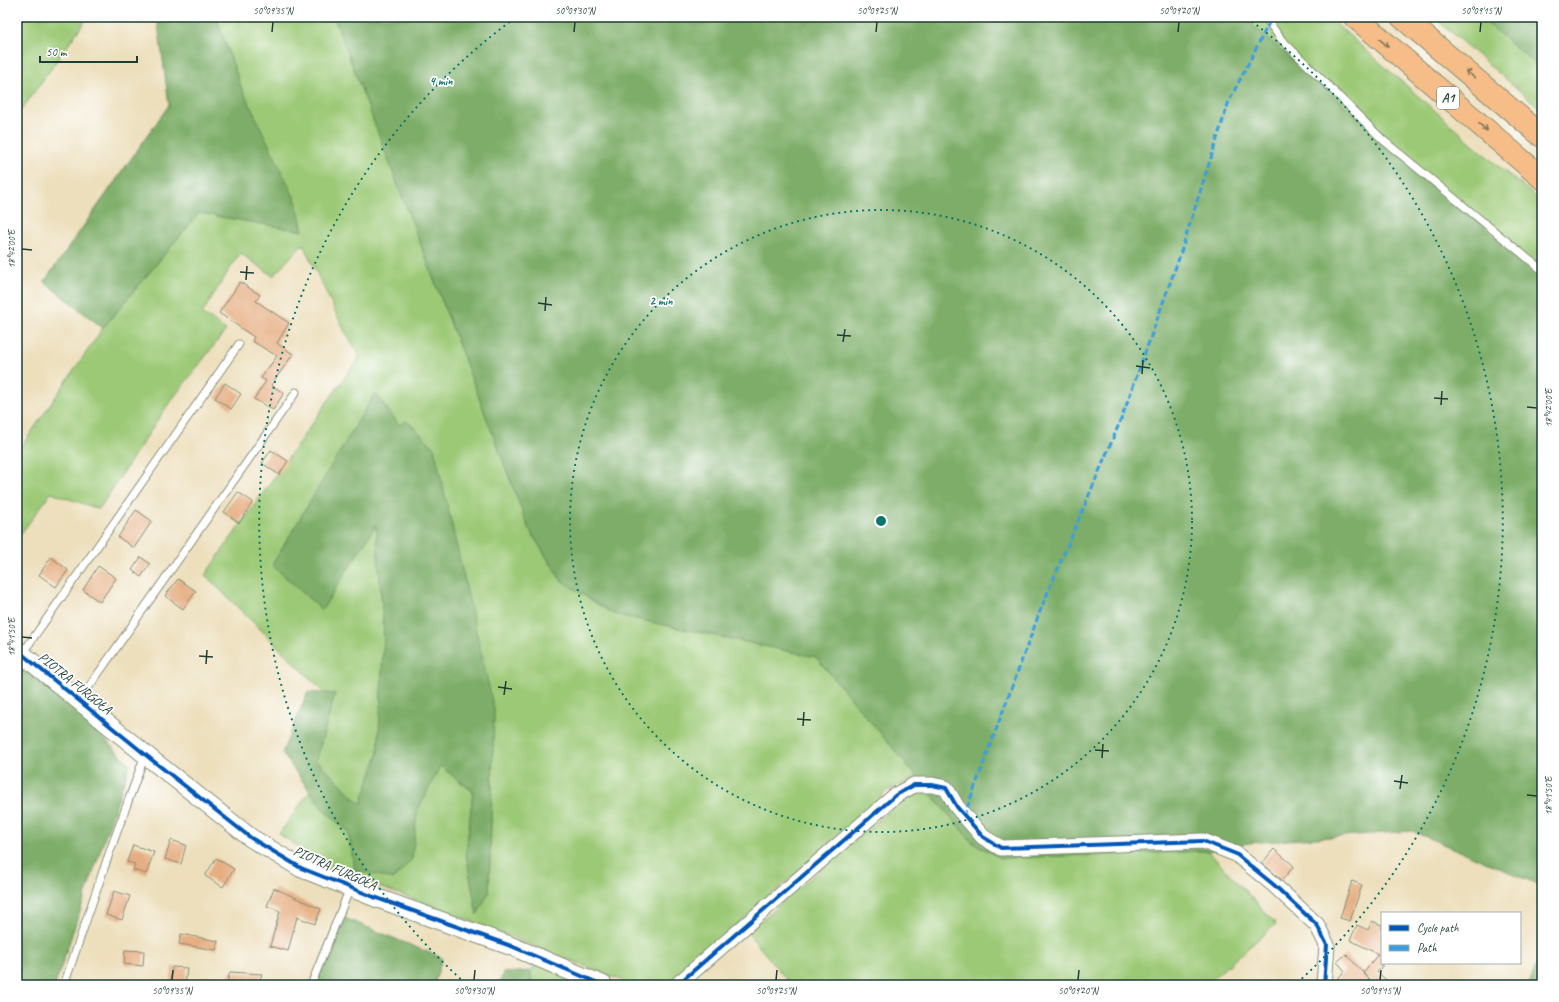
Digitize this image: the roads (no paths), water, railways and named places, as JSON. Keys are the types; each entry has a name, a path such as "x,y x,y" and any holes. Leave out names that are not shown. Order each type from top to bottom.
{"highway":[{"name":"A1","path":"1355,17 1542,178"},
{"name":"A1","path":"1402,17 1542,136"}],"street":[{"name":"PIOTRA FURGOŁA","path":"19,652 145,755 251,838 301,868 350,888 511,946 603,985"},
{"path":"677,985 896,795 914,785 946,788 957,807 982,837 1001,848 1203,841 1236,854 1274,885 1318,925 1327,945 1324,985"}],"lane":[{"path":"1265,17 1281,39 1383,140 1542,270"},
{"path":"19,652 239,344"},
{"path":"79,701 296,392"},
{"path":"64,985 145,755"},
{"path":"311,985 350,888"}]}
